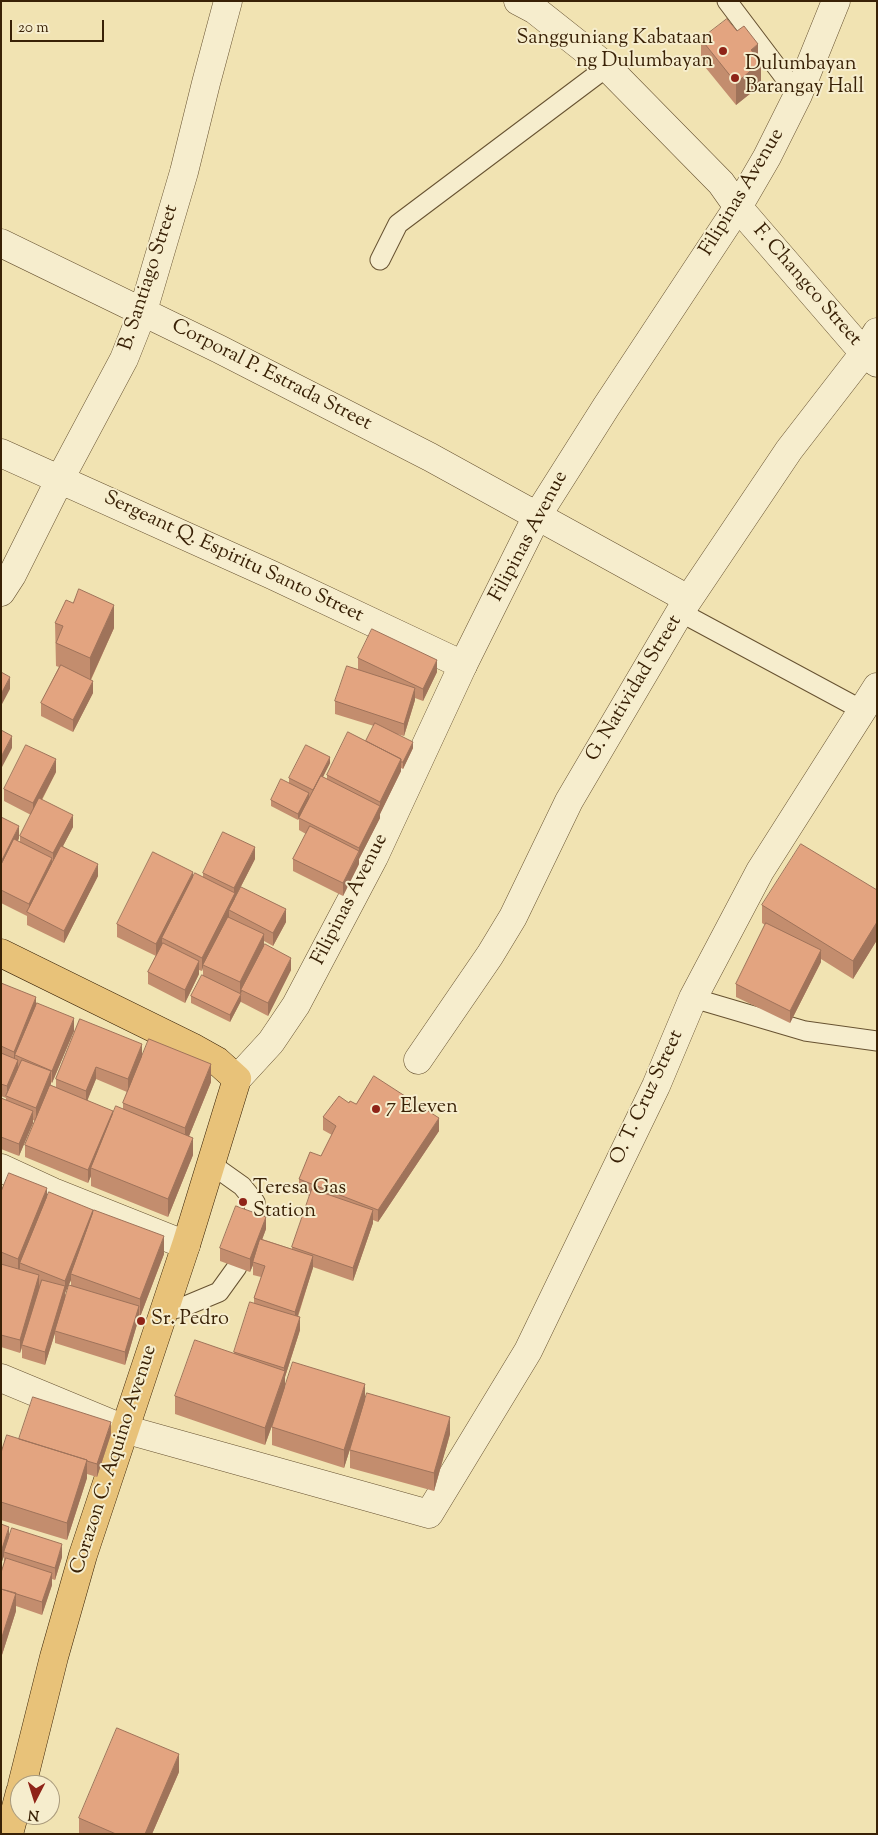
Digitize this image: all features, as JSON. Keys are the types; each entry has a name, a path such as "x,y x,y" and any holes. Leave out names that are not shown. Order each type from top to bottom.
{"main road":[{"path":"1,953 192,1047 217,1061 237,1079"},
{"name":"Corazon C. Aquino Avenue","path":"24,1775 80,1564 186,1245 237,1079"}],"street":[{"name":"B. Santiago Street","path":"1,592 12,575 60,479 124,359 143,311 184,172 228,1"},
{"name":"F. Changco Street","path":"518,1 535,10 607,67 721,183 738,207 873,349"},
{"name":"Filipinas Avenue","path":"237,1079 271,1042 296,1004 374,857 463,665 538,516 606,407 738,207 767,157 798,96 836,1"},
{"name":"Corporal P. Estrada Street","path":"1,243 143,311 430,457 538,516 684,606"},
{"name":"G. Natividad Street","path":"418,1060 490,955 513,917 568,801 684,606 789,450 873,349"},
{"name":"Sergeant Q. Espiritu Santo Street","path":"1,453 281,579 463,665"},
{"name":"O. T. Cruz Street","path":"124,1429 429,1514 528,1351 656,1086 693,998 760,871 877,687"},
{"path":"1,1168 53,1192 186,1245"},
{"path":"1,1378 124,1429"}],"lane":[{"path":"727,1 798,96"},
{"path":"380,260 398,224 607,67"},
{"path":"684,606 862,710"},
{"path":"693,998 805,1031 877,1040"},
{"path":"210,1164 242,1186 255,1202 253,1224"},
{"path":"164,1311 183,1307 219,1292 237,1267"}],"building":[{"path":"727,19 737,31 744,26 758,44 751,50 761,62 736,83 701,39"},
{"path":"79,589 114,605 90,658 56,643 63,626 55,623 66,600 73,603"},
{"path":"372,629 437,660 423,689 358,658"},
{"path":"61,665 93,681 73,720 41,703"},
{"path":"347,666 415,688 404,724 335,701"},
{"path":"1,672 10,677 1,694"},
{"path":"375,723 413,742 403,762 401,762 401,759 366,741"},
{"path":"1,730 12,736 1,757"},
{"path":"348,732 401,759 380,802 327,775"},
{"path":"26,745 56,759 33,803 4,789"},
{"path":"306,745 330,757 313,790 289,778"},
{"path":"321,776 380,806 359,848 299,818"},
{"path":"281,779 309,793 298,814 271,800"},
{"path":"39,798 73,815 53,853 20,836"},
{"path":"1,817 19,826 1,862"},
{"path":"310,826 359,851 343,883 293,859"},
{"path":"223,832 255,847 234,888 203,873"},
{"path":"14,839 52,858 29,904 1,890 1,865"},
{"path":"801,844 877,890 877,922 853,961 762,905"},
{"path":"61,846 98,864 64,931 27,912"},
{"path":"153,852 193,872 156,944 117,924"},
{"path":"195,873 235,893 202,958 162,938"},
{"path":"241,887 286,909 273,933 229,910"},
{"path":"228,917 264,934 240,982 203,965"},
{"path":"766,923 821,950 790,1011 736,984"},
{"path":"163,943 199,961 185,990 148,972"},
{"path":"265,944 291,958 268,1003 241,990"},
{"path":"202,975 241,994 230,1015 191,996"},
{"path":"1,983 36,997 14,1052 1,1046"},
{"path":"37,1003 74,1018 52,1071 15,1055"},
{"path":"80,1019 142,1044 128,1079 96,1067 86,1091 56,1079"},
{"path":"149,1039 211,1064 185,1128 123,1103"},
{"path":"1,1053 18,1060 7,1086 1,1084"},
{"path":"22,1060 51,1071 36,1108 6,1096"},
{"path":"374,1076 439,1118 378,1210 299,1179 310,1152 321,1156 336,1126 323,1117 339,1096 349,1103 350,1101 356,1104"},
{"path":"50,1085 113,1111 88,1170 25,1145"},
{"path":"1,1098 33,1111 19,1144 1,1137"},
{"path":"116,1106 193,1138 168,1199 91,1168"},
{"path":"9,1173 47,1188 18,1259 1,1252 1,1192"},
{"path":"312,1189 373,1210 353,1268 292,1247"},
{"path":"49,1192 93,1210 65,1281 20,1263"},
{"path":"236,1206 266,1217 250,1259 220,1248"},
{"path":"94,1210 164,1236 140,1299 71,1274"},
{"path":"260,1239 313,1256 295,1312 254,1298 265,1266 253,1262"},
{"path":"1,1264 39,1275 20,1340 1,1335"},
{"path":"42,1280 65,1286 45,1352 22,1345"},
{"path":"69,1285 139,1306 125,1352 55,1331"},
{"path":"250,1302 300,1317 284,1368 234,1352"},
{"path":"195,1340 285,1371 265,1428 175,1396"},
{"path":"293,1362 365,1384 344,1450 272,1427"},
{"path":"367,1393 450,1417 434,1473 350,1450"},
{"path":"33,1397 111,1422 97,1464 19,1439"},
{"path":"7,1435 87,1460 67,1523 1,1502 1,1453"},
{"path":"1,1524 9,1527 1,1552"},
{"path":"12,1528 62,1544 55,1568 4,1552"},
{"path":"6,1558 52,1573 42,1602 1,1589 1,1573"},
{"path":"1,1589 16,1593 1,1640"},
{"path":"117,1728 179,1754 145,1834 116,1834 79,1818"}],"place":[{"name":"Sangguniang Kabataan ng Dulumbayan","path":"723,51"},
{"name":"Dulumbayan Barangay Hall","path":"735,78"},
{"name":"7 Eleven","path":"376,1109"},
{"name":"Teresa Gas Station","path":"243,1202"},
{"name":"Sr. Pedro","path":"141,1321"}]}
